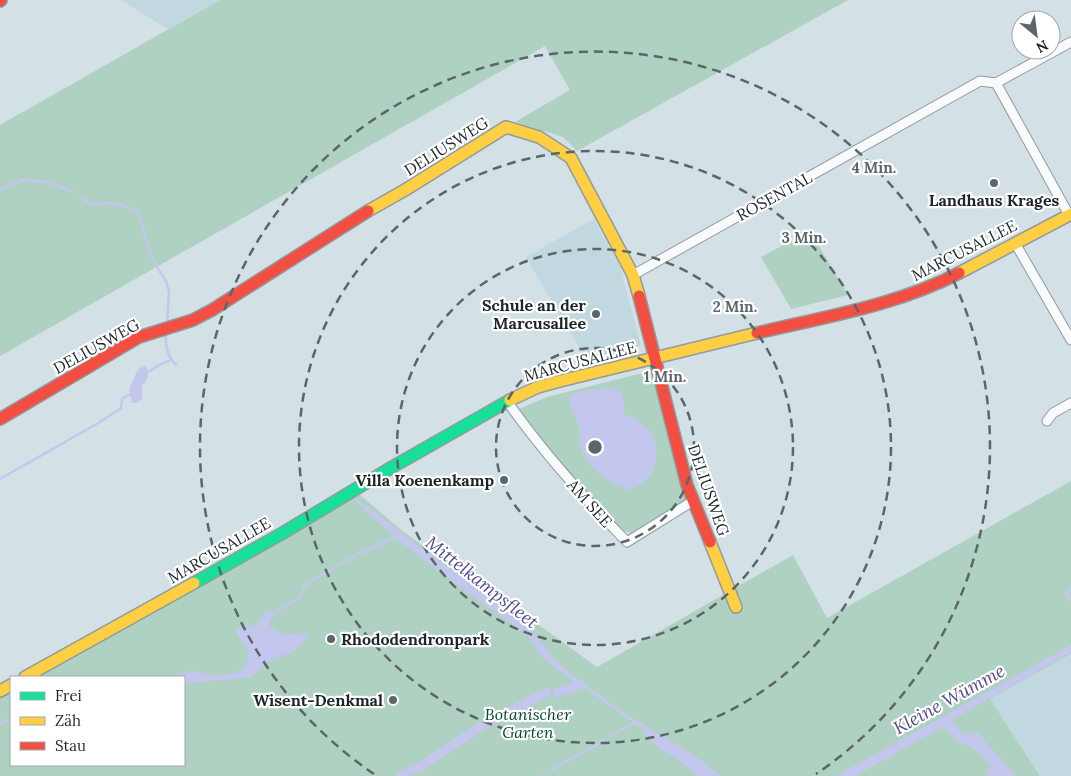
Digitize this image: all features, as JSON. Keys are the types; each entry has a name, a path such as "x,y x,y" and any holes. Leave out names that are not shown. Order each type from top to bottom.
{"street":[{"name":"ROSENTAL","path":"633,275 980,81 996,83 1071,42"},
{"path":"996,83 1070,214"},
{"name":"DELIUSWEG","path":"0,420 139,337 193,320 212,310 350,221 405,190 506,127 539,137 571,158 633,275 682,467 693,501 736,607"},
{"name":"MARCUSALLEE","path":"27,676 289,529 507,401 538,387 908,296 938,284 1070,214"},
{"path":"1015,242 1071,340"},
{"name":"AM SEE","path":"507,401 568,478 627,542 693,501"},
{"path":"1047,421 1053,413 1071,403"}],"shaded area":[{"path":"121,0 220,0 168,29"},
{"name":"Schule an der Marcusallee","path":"594,219 620,267 641,346 586,359 526,257"},
{"path":"1071,654 1071,776 1040,776 990,699"}],"green space":[{"path":"220,0 848,0 577,151 563,137 515,122 570,90 545,46 0,356 0,125"},
{"path":"810,231 848,295 791,309 761,257"},
{"path":"654,370 690,499 635,533 631,533 623,531 569,473 519,409 547,397"},
{"name":"Rhododendronpark","path":"1071,481 1071,654 990,699 1040,776 0,776 0,698 10,693 10,766 185,766 185,676 39,676 359,494 400,529 527,624 532,620 597,667 793,555 827,618"}],"water":[{"path":"145,366 149,372 145,383 142,384 142,399 132,403 129,389 138,369"},
{"path":"613,388 622,393 625,415 637,419 639,423 651,432 656,447 653,471 642,483 629,490 614,484 599,474 587,460 580,445 580,428 571,406 570,397 579,391"},
{"path":"365,504 532,630 555,660 575,677 626,714 694,755 721,776 698,776 674,756 668,754 650,740 643,729 555,668 542,657 530,639 521,630 402,543 362,508"},
{"path":"267,612 275,613 269,626 280,632 292,634 308,632 308,635 298,648 267,662 253,676 248,678 185,683 185,676 176,676 189,671 215,676 233,674 245,668 248,651 236,631 241,626 257,625"},
{"path":"1071,645 1071,652 952,720 961,733 978,733 1016,776 986,776 991,765 972,747 955,740 954,736 943,727 855,776 836,776"}],"waterway":[{"name":"Mittelkampsfleet","path":"0,189 22,180 46,182 72,191"},
{"name":"Mittelkampsfleet","path":"80,197 91,204 108,203 125,206 138,212 150,252 166,281 169,292 167,325"},
{"name":"Mittelkampsfleet","path":"166,333 167,350 170,358 176,365"},
{"path":"148,372 171,360"},
{"path":"0,479 100,422 121,408 122,399 132,393"},
{"name":"Mittelkampsfleet","path":"355,499 365,508"},
{"path":"272,614 301,597 303,589 308,583 358,554 398,536"},
{"path":"1071,588 1066,593 1071,601"},
{"path":"557,693 580,684"},
{"path":"400,776 423,765 480,727 547,692"},
{"path":"0,723 10,719"},
{"path":"609,737 636,722"},
{"path":"548,772 606,739"}],"traffic: fast":[{"path":"194,583 510,400"}],"traffic: slow":[{"path":"368,211 506,127 539,137 571,158 633,275 639,296"},
{"path":"959,273 1071,214"},
{"path":"510,400 538,387 560,381 757,333"},
{"path":"710,542 736,607"},
{"path":"27,676 194,583"},
{"path":"0,691 10,686"}],"traffic: jam":[{"path":"0,419 139,337 193,320 212,310 368,211"},
{"path":"757,333 886,302 911,294 959,273"},
{"path":"639,296 687,485 710,542"}],"place":[{"name":"Landhaus Krages","path":"994,183"},
{"name":"Schule an der Marcusallee","path":"596,314"},
{"name":"Villa Koenenkamp","path":"504,480"},
{"name":"Rhododendronpark","path":"331,639"},
{"name":"Wisent-Denkmal","path":"393,700"}],"water label":[{"name":"Kleine Wümme","path":"949,699"}],"park label":[{"name":"Botanischer Garten","path":"528,723"}]}
